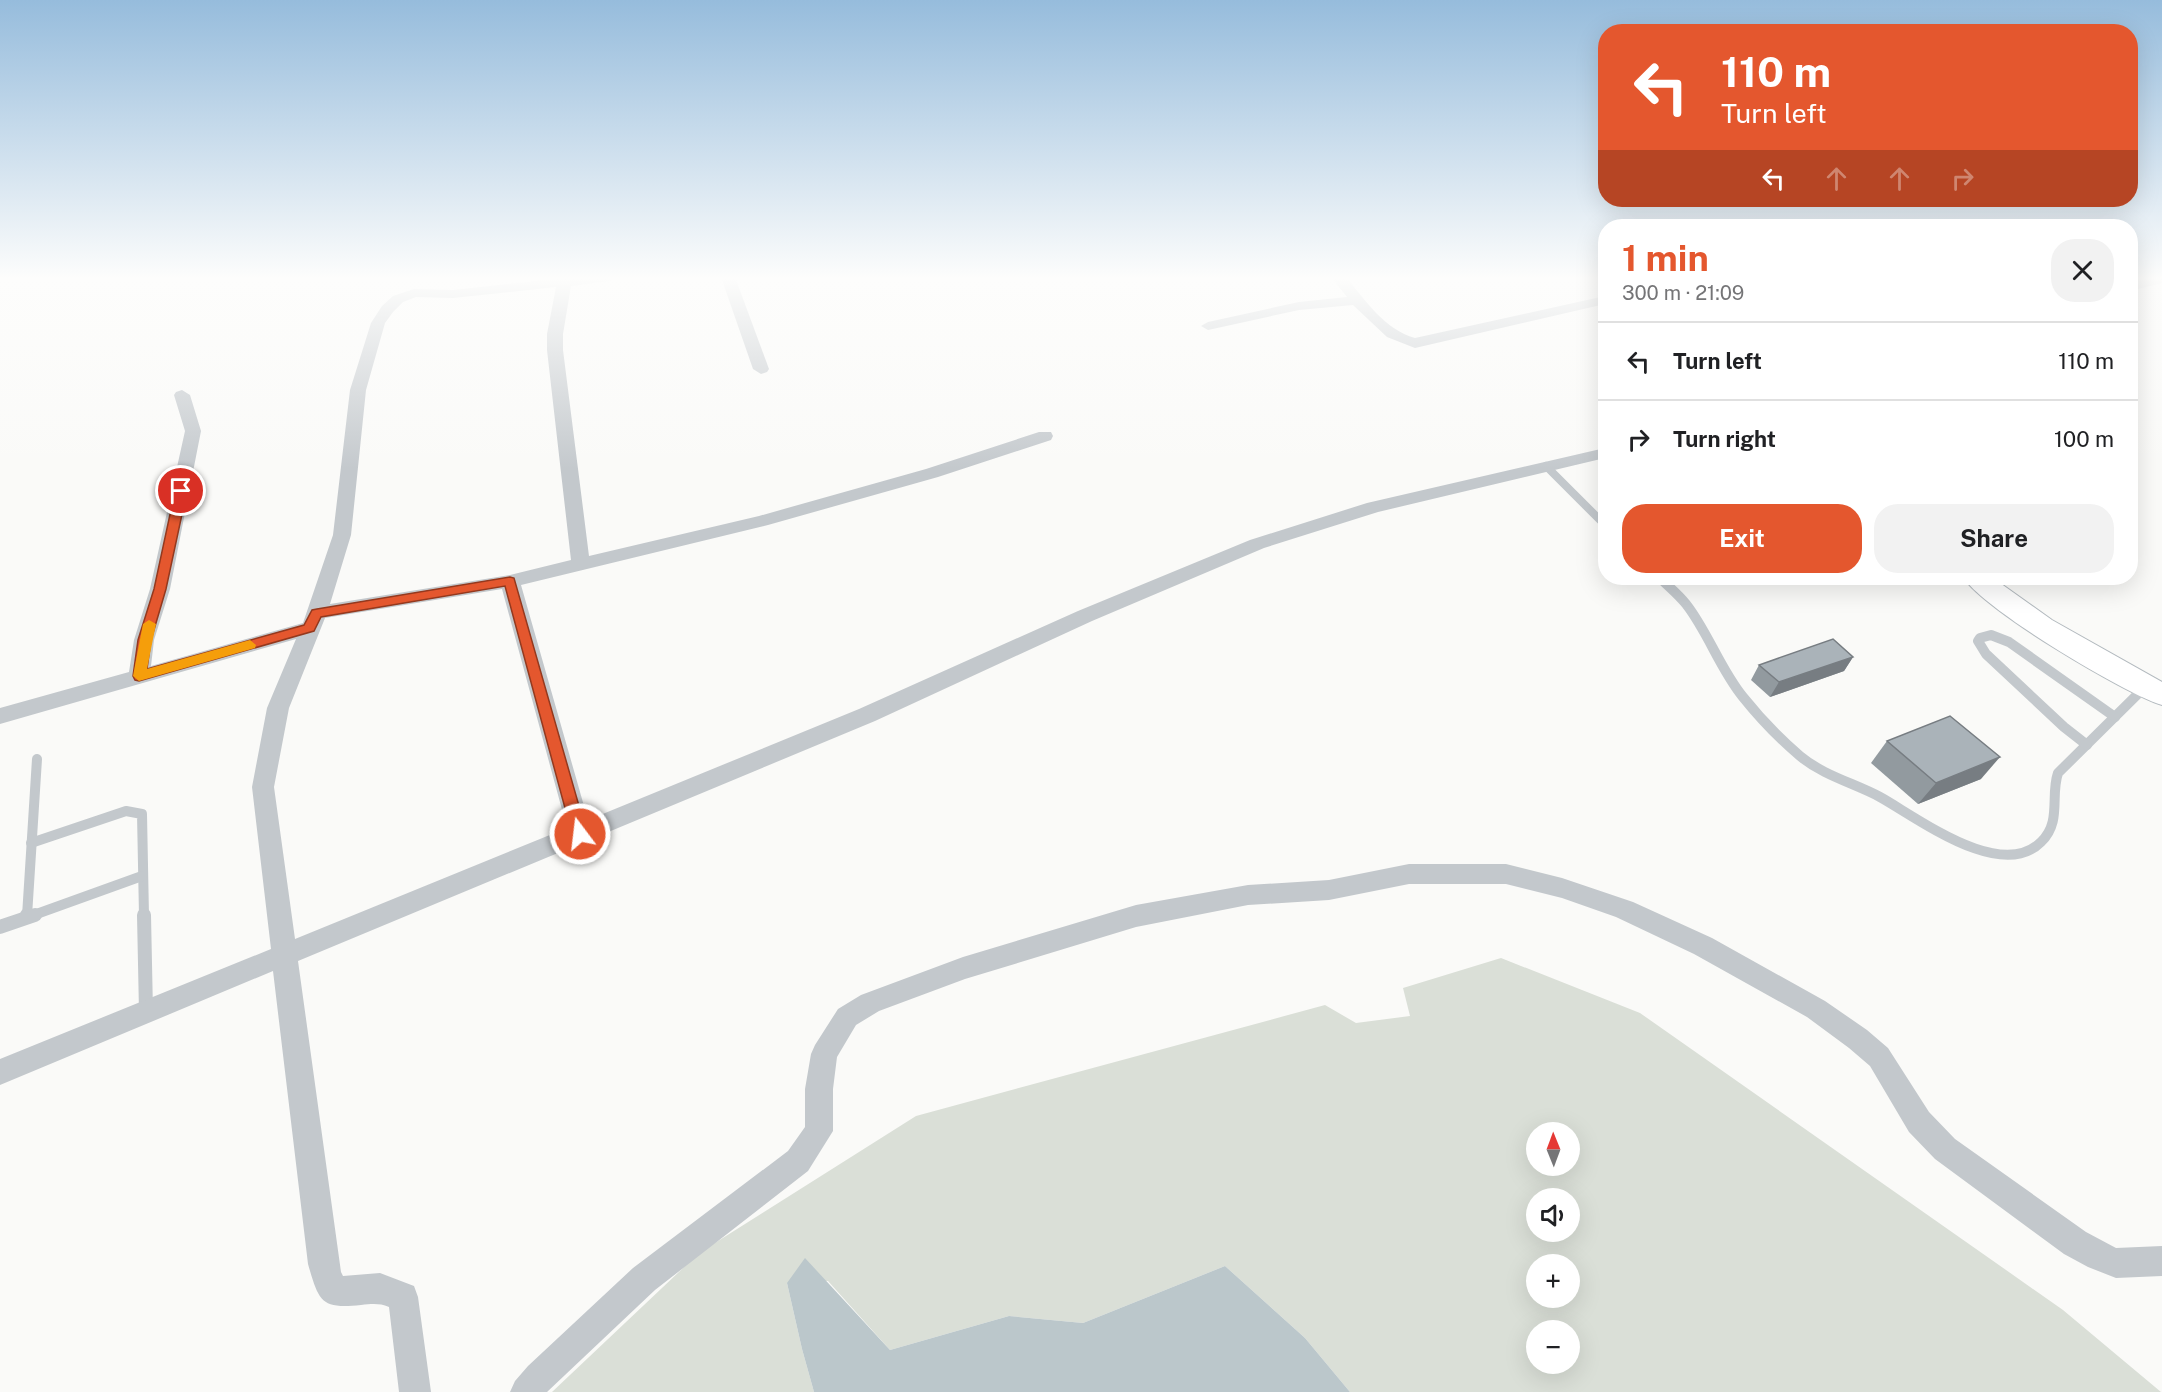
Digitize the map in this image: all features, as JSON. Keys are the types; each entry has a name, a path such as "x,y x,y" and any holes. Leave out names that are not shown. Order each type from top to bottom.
{"street":[{"path":"372,342 358,390 342,535 295,670 278,708 264,787 323,1264 328,1280 336,1292 380,1288 403,1297 415,1392"},
{"path":"555,342 581,563"},
{"path":"751,342 761,369"},
{"path":"139,676 144,640 160,589 193,431 182,395"},
{"path":"0,716 139,676 313,621 510,581 762,521 932,473 1045,436"},
{"path":"0,1072 867,715 1085,616 1257,544 1373,507 1598,455"},
{"path":"510,581 580,834"},
{"path":"1986,585 2030,618 2088,654 2154,690"},
{"path":"526,1392 539,1377 644,1279 798,1161 819,1131 819,1089 824,1054 847,1017 870,1003 963,968 1136,916 1248,896 1329,890 1409,874 1506,874 1562,888 1624,909 1703,946 1816,1009 1858,1039 1879,1057 1919,1122 1929,1134 1945,1149 2075,1243 2097,1257 2116,1265 2162,1261"}],"lane":[{"path":"1546,466 1598,518"},
{"path":"1667,585 1686,604 1742,696 1800,756 1828,775 1878,796 1979,851 2007,854 2026,852 2042,844 2055,818 2055,780 2058,772 2115,717 2154,690"},
{"path":"2087,744 2064,727 1986,654 1980,646 1980,638 1991,635 2009,642 2115,717"},
{"path":"27,917 37,759"},
{"path":"31,843 126,811 142,814 146,1013"},
{"path":"0,927 142,876"}],"shaded area":[{"path":"1501,958 1640,1013 2063,1310 2161,1392 1350,1392 1305,1338 1225,1266 1083,1323 1009,1316 890,1350 828,1281 787,1283 814,1392 552,1392 699,1253 916,1116 1325,1005 1356,1023 1410,1016 1403,988"},
{"path":"805,1258 890,1350 1009,1316 1083,1323 1225,1266 1305,1338 1350,1392 814,1392 787,1283"}],"building":[{"path":"1833,639 1853,657 1779,682 1759,665"},
{"path":"1950,716 2000,757 1936,783 1887,741"}],"slow traffic":[{"path":"149,624 144,640 139,676 250,645"}],"route":[{"path":"181,491 160,589 144,640 139,676 309,628 317,613 402,601 510,581 580,834"}]}
